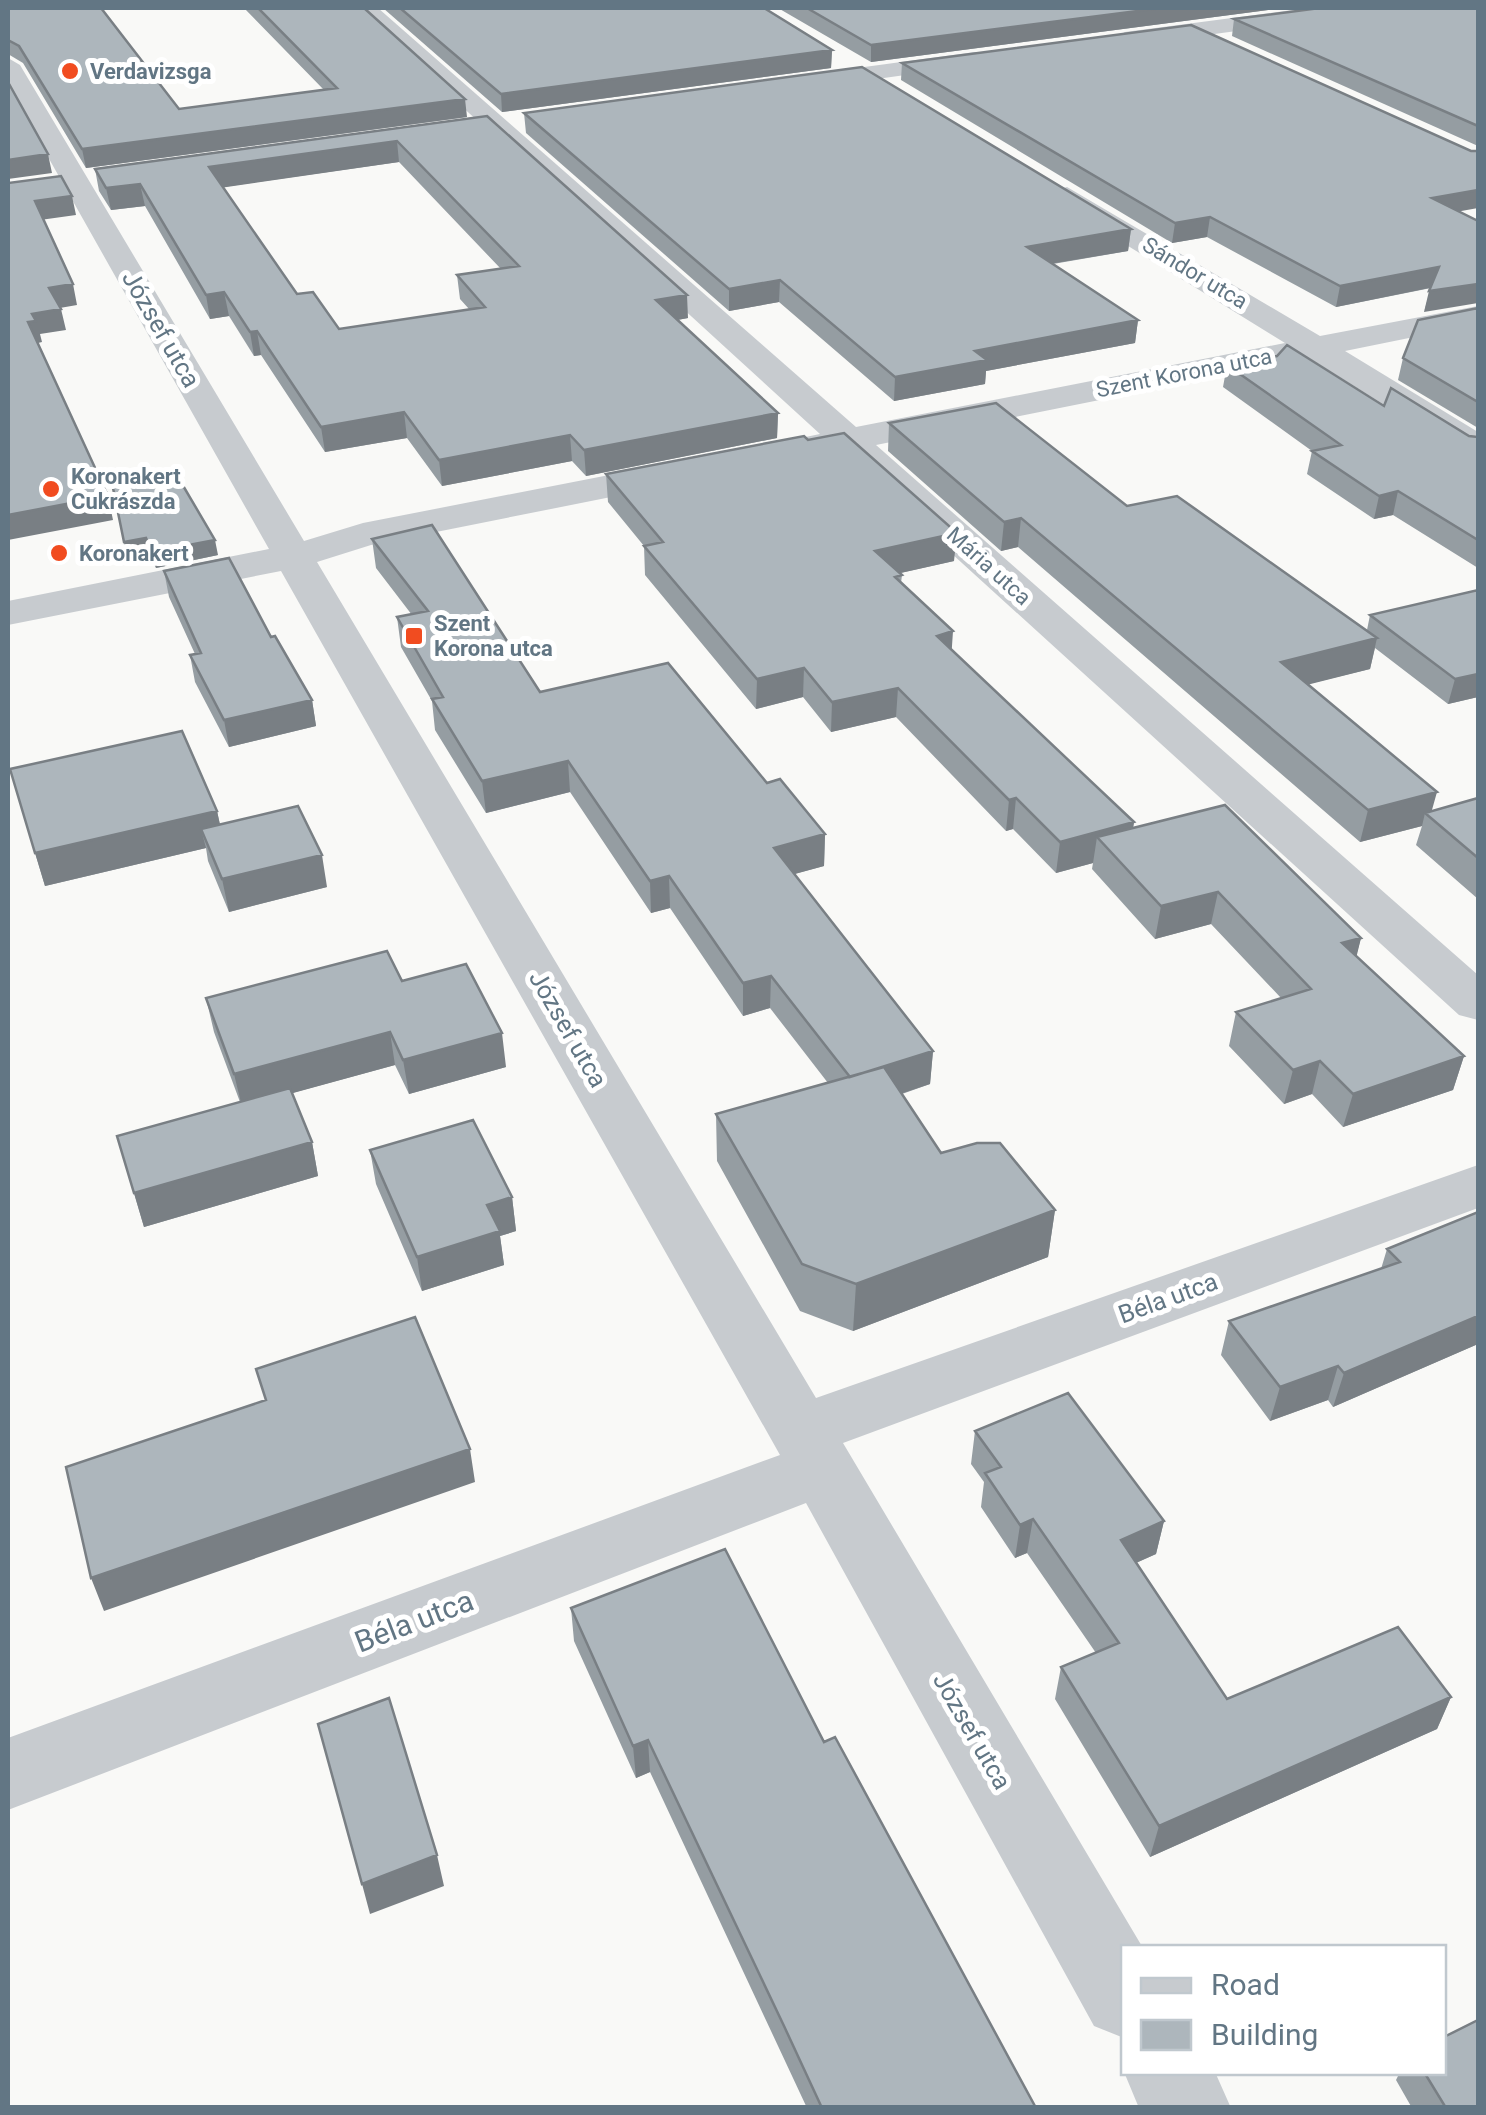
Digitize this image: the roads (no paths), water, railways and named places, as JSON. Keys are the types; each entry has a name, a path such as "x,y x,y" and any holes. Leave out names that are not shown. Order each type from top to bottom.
{"street":[{"name":"Mária utca","path":"366,8 1478,1003"},
{"path":"1143,8 1228,46"},
{"path":"1096,43 1355,8"},
{"path":"819,45 899,94"},
{"path":"769,87 1000,56"},
{"name":"József utca","path":"8,65 86,180 294,556 1121,1991"},
{"path":"460,129 536,118"},
{"path":"42,186 86,180"},
{"name":"Sándor utca","path":"1050,185 1478,447"},
{"name":"Szent Korona utca","path":"750,458 1478,315"},
{"path":"8,613 294,556 363,535 712,466"},
{"name":"Béla utca","path":"8,1774 1478,1186"},
{"path":"1169,2075 1187,2108"}],"place":[{"name":"Verdavizsga","path":"70,71"},
{"name":"Koronakert Cukrászda","path":"51,489"},
{"name":"Koronakert","path":"59,553"},
{"name":"Szent Korona utca","path":"414,636"}]}
